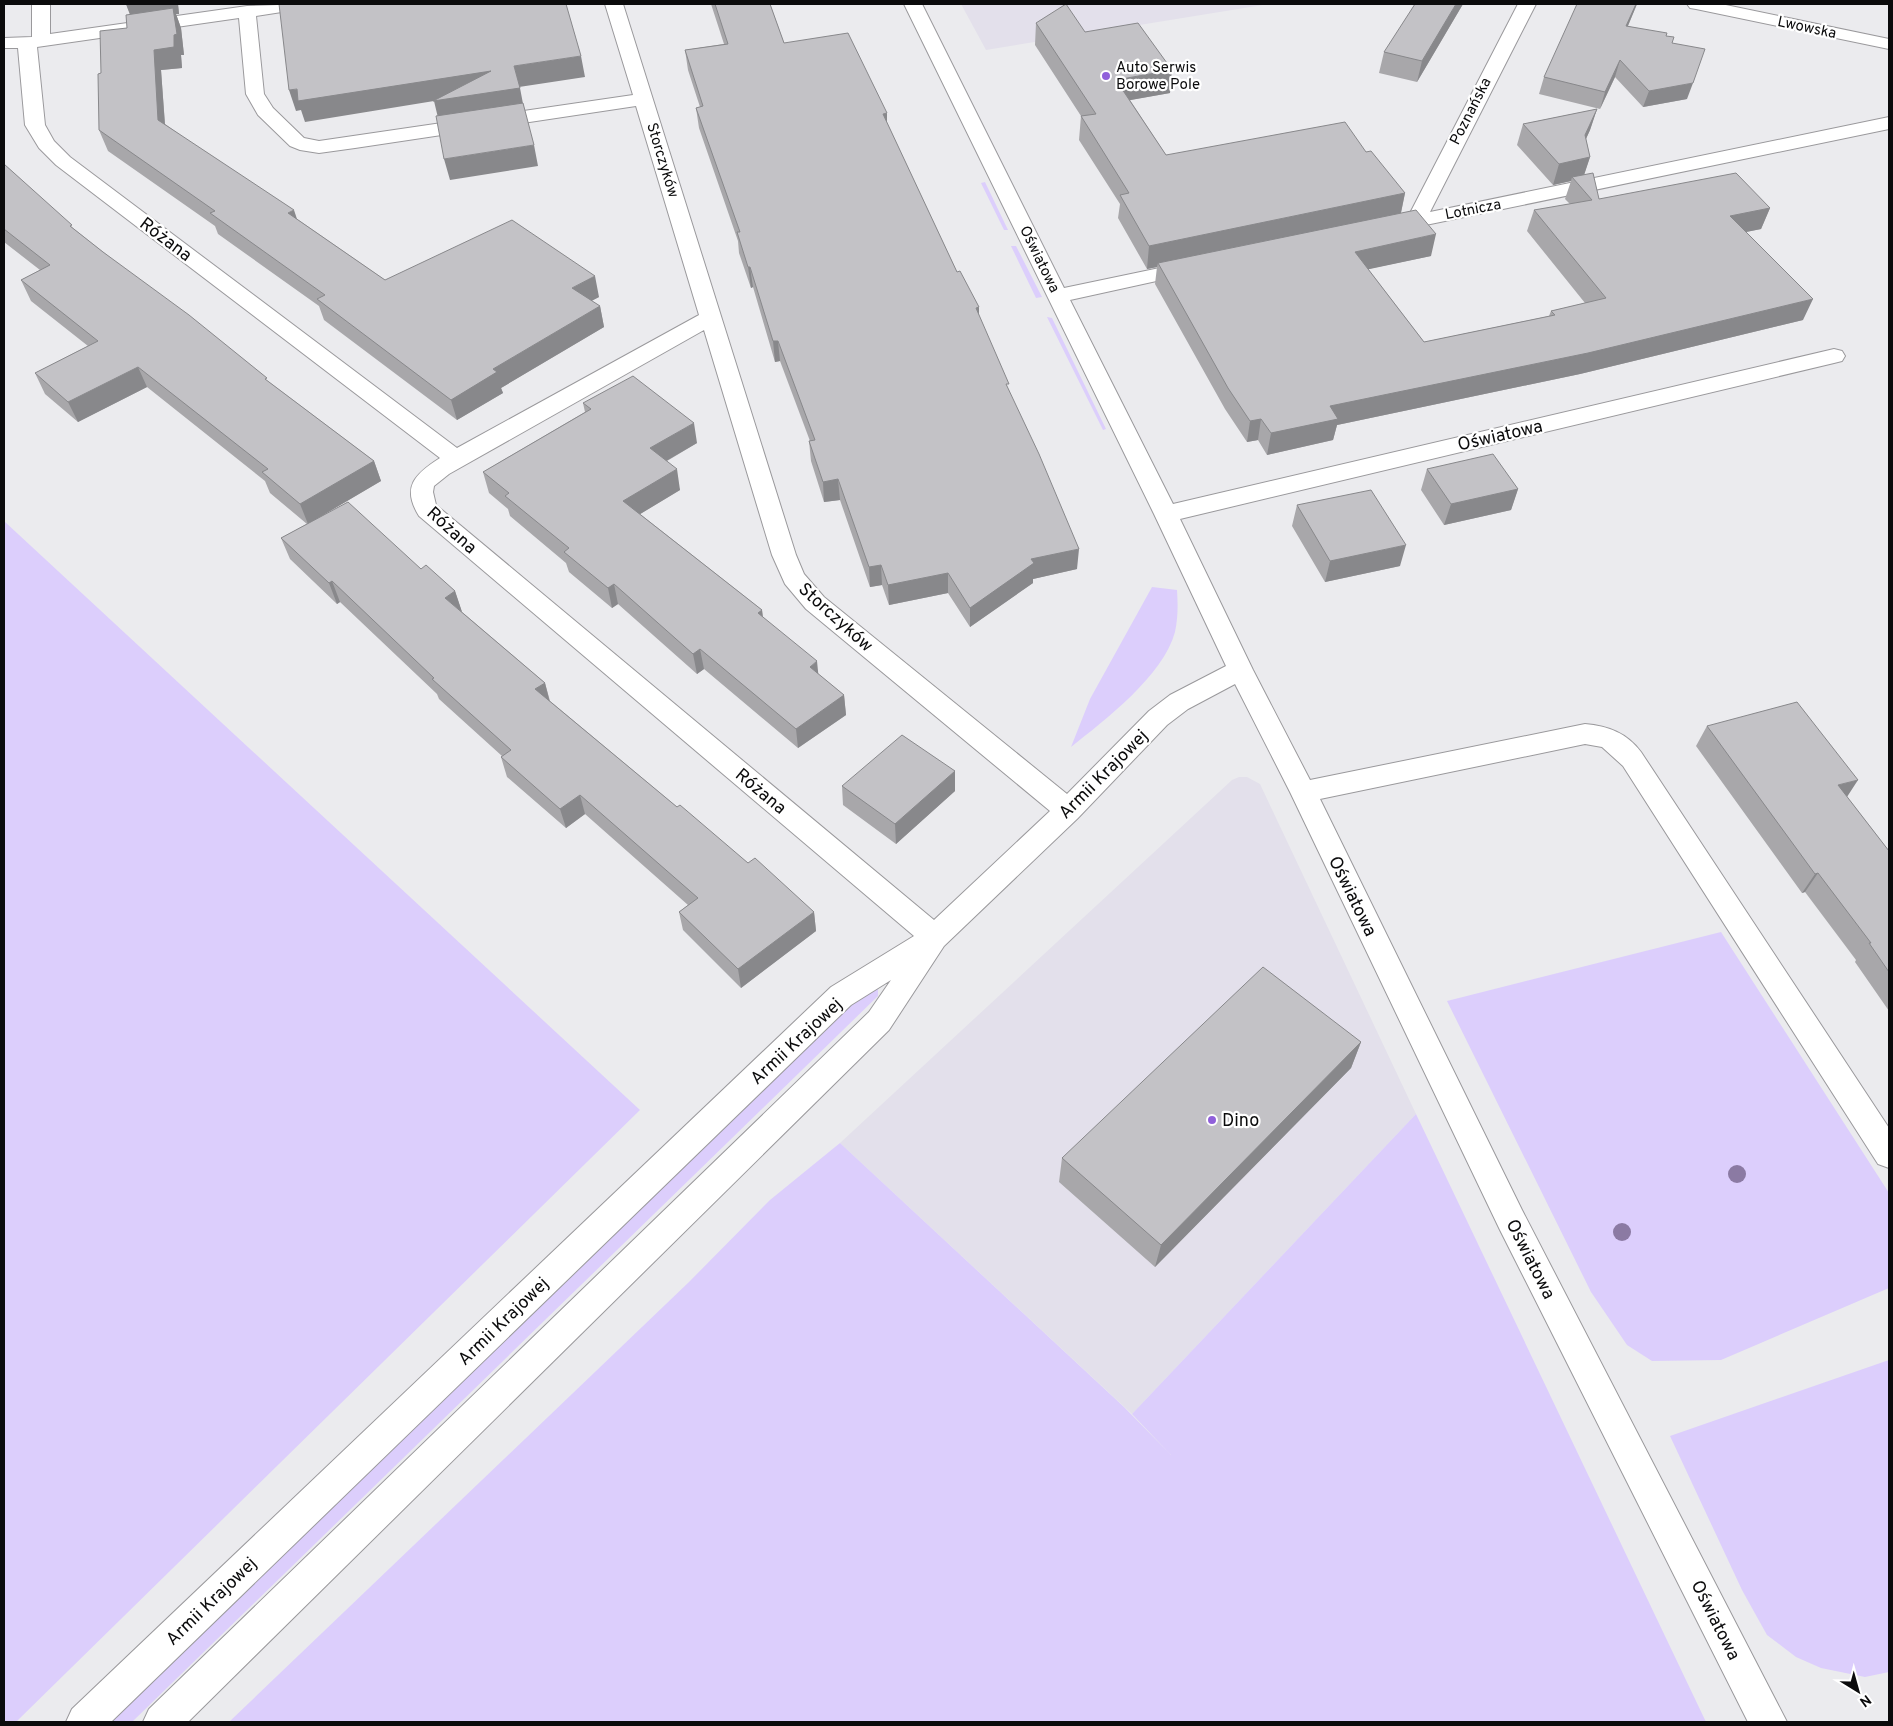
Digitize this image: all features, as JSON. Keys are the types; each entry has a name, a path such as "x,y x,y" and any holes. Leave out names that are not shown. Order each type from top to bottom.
{"street":[{"name":"Różana","path":"42,4 34,42 35,125 51,150 456,459 424,482 420,492 422,502 427,510 936,937"},
{"path":"4,43 34,42 301,4"},
{"name":"Storczyków","path":"614,4 710,318 744,419 774,524 794,578 815,603 1068,810"},
{"name":"Oświatowa","path":"913,4 1166,514 1240,670 1302,792 1511,1220 1768,1722"},
{"name":"Poznańska","path":"1416,220 1457,136 1527,4"},
{"name":"Lwowska","path":"1696,4 1889,44"},
{"path":"247,11 255,94 265,111 297,142 306,146 319,147 355,142 644,99"},
{"name":"Lotnicza","path":"1368,231 1889,123"},
{"path":"1058,296 1213,263"},
{"path":"456,459 710,318"},
{"name":"Oświatowa","path":"1166,514 1834,356"},
{"name":"Armii Krajowej","path":"162,1722 879,1021 936,937 1068,810 1158,718 1179,702 1240,670"},
{"path":"1302,792 1585,734 1599,734 1613,740 1624,748 1632,759 1889,1154"},
{"name":"Armii Krajowej","path":"85,1722 841,996 936,937"}],"shaded area":[{"path":"961,4 1269,4 986,50"},
{"path":"985,182 1008,230 1004,230 981,183"},
{"path":"1011,246 1016,246 1042,297 1036,298"},
{"path":"1047,317 1052,318 1106,429 1103,430"},
{"path":"4,521 640,1110 16,1722 4,1722"},
{"path":"1152,587 1177,590 1178,611 1176,627 1168,648 1146,681 1116,710 1071,747 1090,699"},
{"path":"1239,777 1247,777 1260,784 1416,1114 1132,1414 840,1143 1232,780"},
{"path":"1721,932 1889,1193 1889,1288 1721,1360 1652,1361 1627,1345 1591,1292 1447,1001"},
{"path":"878,987 878,996 132,1722 111,1722 868,989"},
{"path":"1416,1114 1706,1722 229,1722 689,1282 770,1200 840,1143 1124,1407 1171,1455 1132,1414"},
{"path":"1889,1360 1889,1672 1865,1677 1821,1668 1796,1657 1767,1635 1742,1590 1670,1436"}],"building":[{"path":"279,4 566,4 581,56 514,66 520,88 433,101 491,71 298,101 297,89 289,90"},
{"path":"715,4 770,4 784,43 848,33 887,113 883,114 957,272 960,271 979,307 976,308 1009,384 1006,384 1039,454 1079,549 1031,559 1034,563 970,608 948,573 888,585 881,565 869,567 838,479 823,482 809,441 815,440 778,341 773,341 737,232 740,232 696,108 703,106 685,50 728,44"},
{"path":"1066,4 1085,32 1138,23 1172,70 1116,80 1166,155 1345,122 1366,152 1371,151 1405,193 1149,246 1120,195 1129,193 1081,116 1096,114 1036,23"},
{"path":"1415,4 1456,4 1422,61 1384,52"},
{"path":"1577,4 1636,4 1626,26 1667,33 1666,36 1674,37 1672,43 1705,49 1693,83 1649,91 1620,60 1605,92 1544,77"},
{"path":"173,8 177,34 174,35 174,47 154,50 158,120 294,210 288,213 385,280 512,220 595,276 572,288 600,306 493,369 497,372 451,400 317,299 325,295 210,213 215,211 99,130 98,74 101,73 100,31 127,28 126,15"},
{"path":"523,103 534,145 444,159 436,116"},
{"path":"1597,109 1585,135 1590,157 1559,164 1523,124"},
{"path":"4,164 72,225 70,226 189,315 267,378 265,379 374,461 300,504 262,472 268,469 138,367 68,402 35,373 98,341 21,280 50,265 4,229"},
{"path":"1593,173 1599,199 1736,173 1770,208 1730,216 1813,299 1588,353 1330,406 1338,419 1271,433 1261,419 1250,421 1228,388 1158,263 1416,210 1436,234 1355,252 1424,342 1555,315 1551,311 1606,298 1534,210 1592,200 1572,177"},
{"path":"633,376 694,423 650,448 677,469 623,501 762,610 758,613 817,661 810,667 844,695 796,729 700,649 693,654 614,584 608,588 564,552 569,548 505,496 509,493 483,472 591,409 583,403"},
{"path":"1493,454 1518,489 1451,504 1427,469"},
{"path":"1371,490 1406,545 1330,561 1297,505"},
{"path":"348,502 421,569 426,565 455,591 445,598 545,683 535,689 677,807 680,805 748,863 755,858 814,912 738,969 679,912 698,898 580,795 560,809 501,757 511,750 432,679 434,678 332,581 329,583 281,538"},
{"path":"1797,702 1858,780 1838,785 1889,851 1889,972 1869,943 1871,943 1818,873 1815,874 1707,726"},
{"path":"902,735 955,771 895,824 842,786"},
{"name":"Dino","path":"1263,967 1361,1042 1161,1245 1062,1158"}],"place":[{"name":"Auto Serwis Borowe Pole","path":"1106,76"},
{"name":"Dino","path":"1212,1120"}]}
